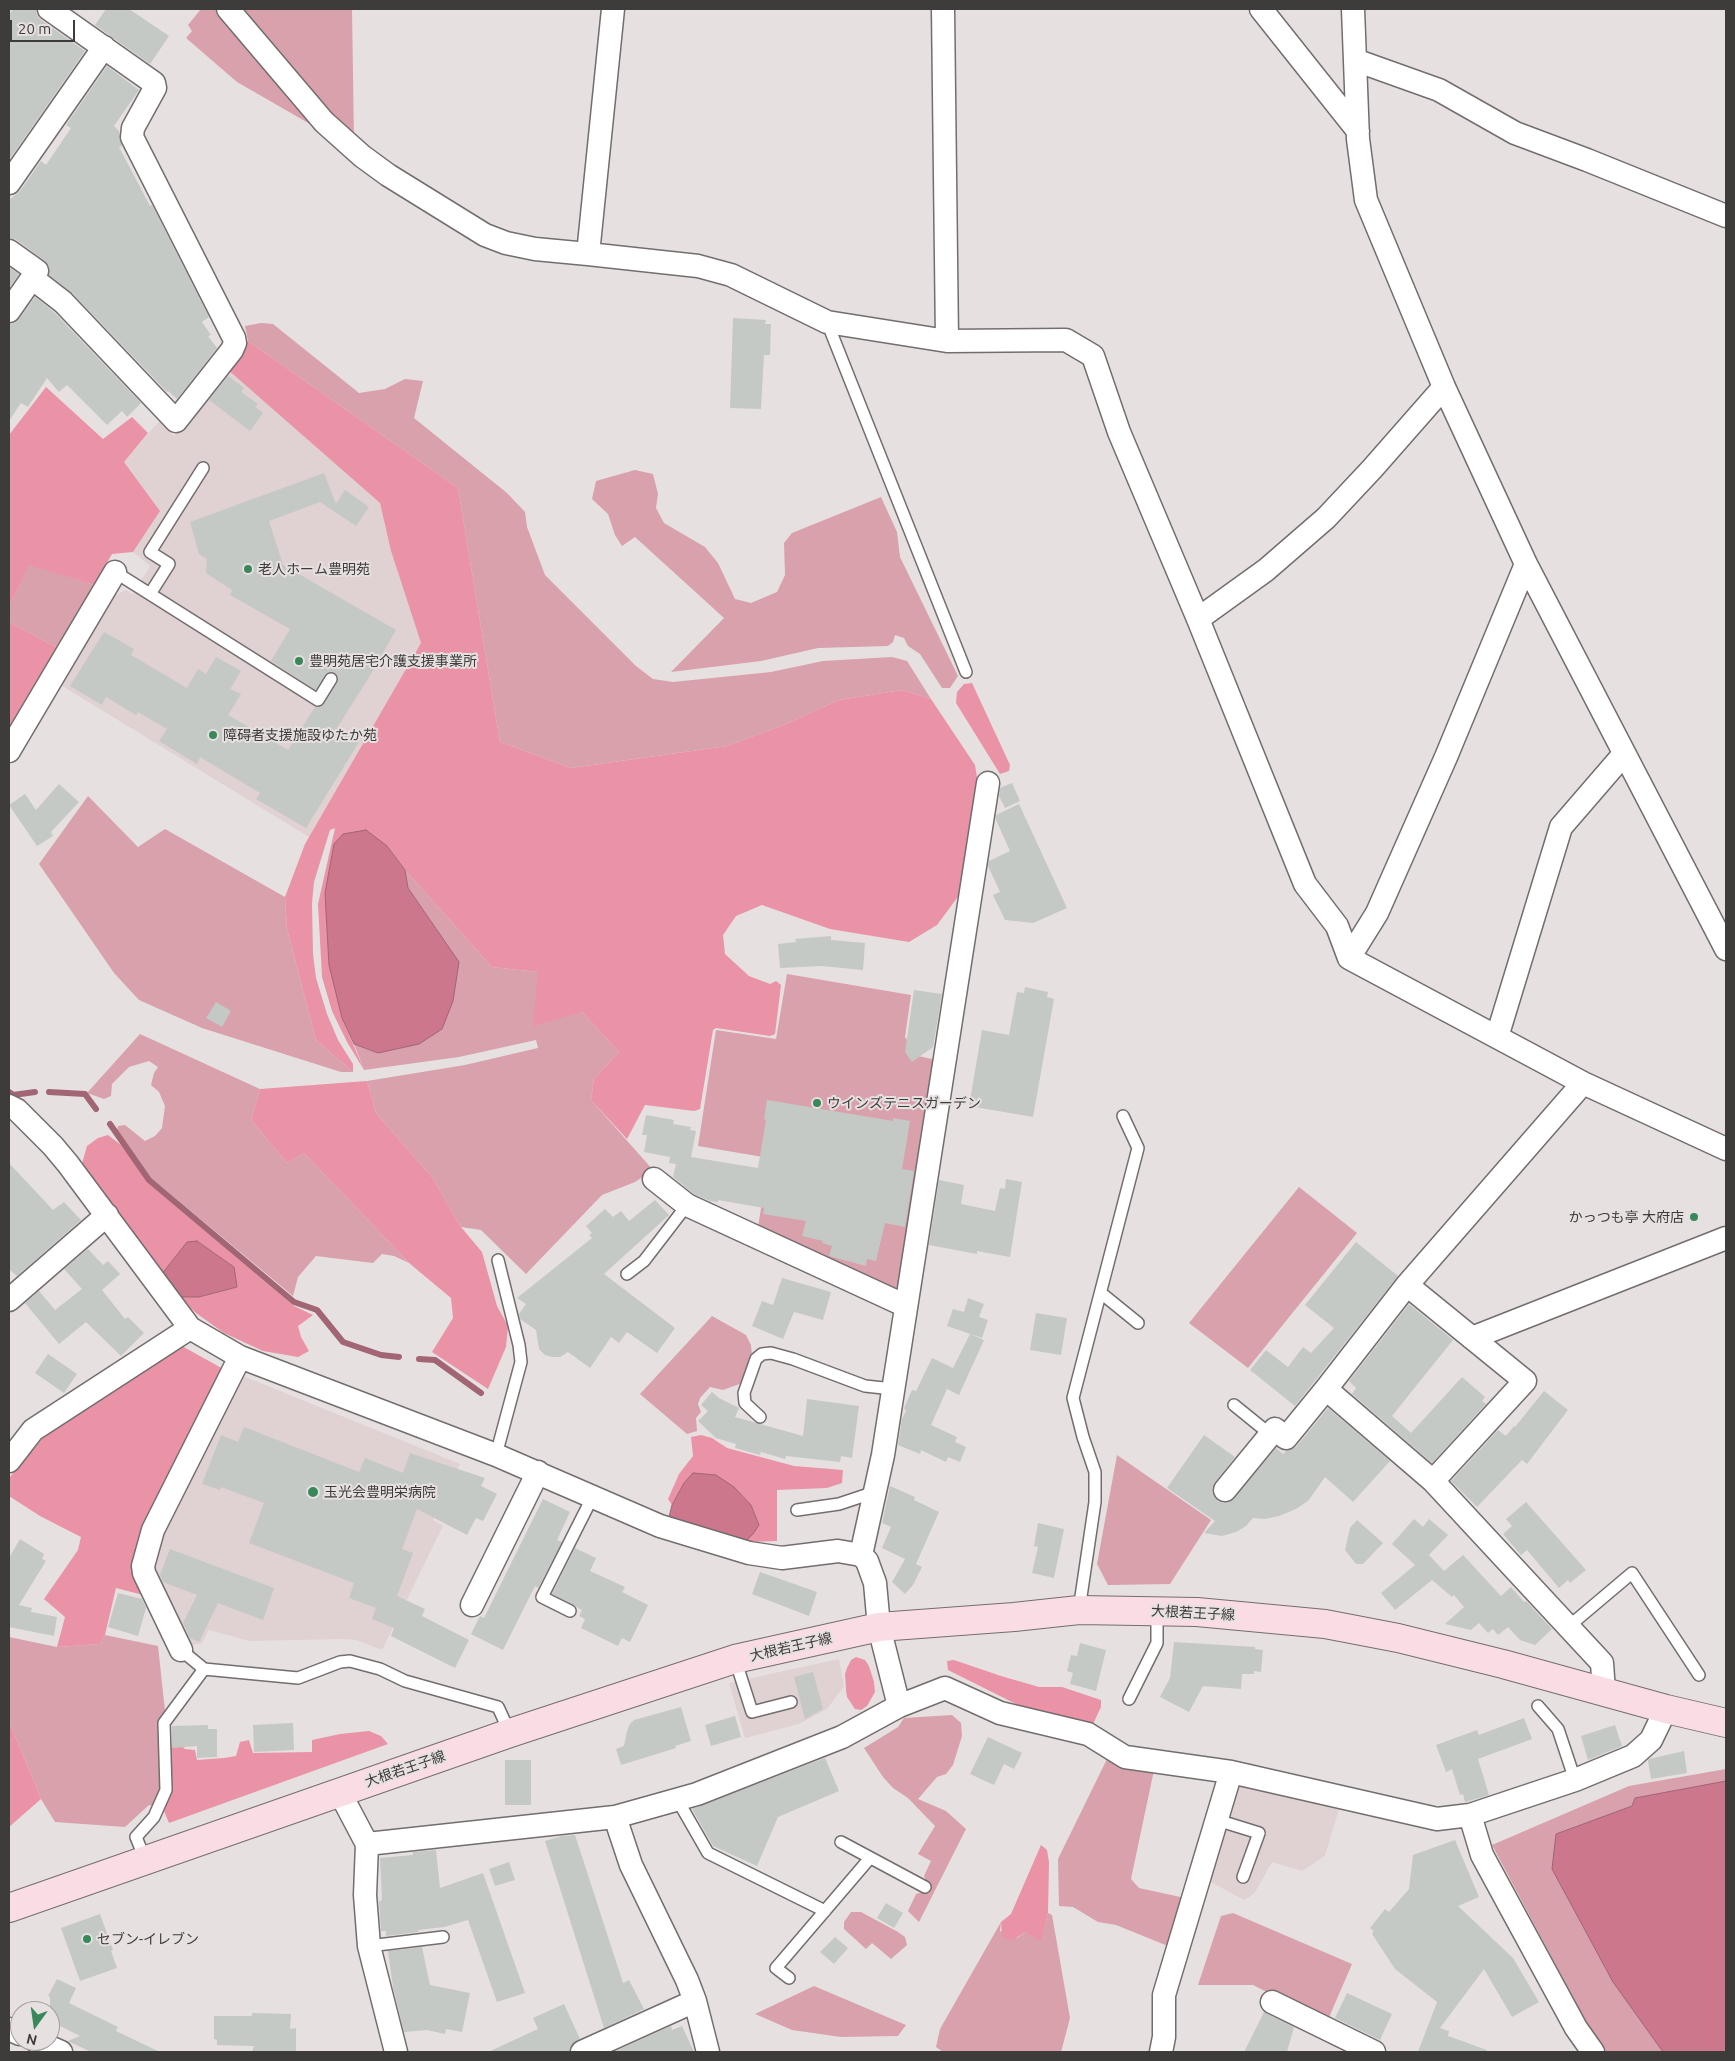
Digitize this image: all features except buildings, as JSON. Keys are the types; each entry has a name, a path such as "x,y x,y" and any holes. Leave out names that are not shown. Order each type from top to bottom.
{"street":[{"path":"32,278 63,302 176,421 232,350 235,343 132,137 133,128 155,88 154,83 49,9"},
{"path":"228,9 324,122 362,156 388,175 485,235 506,243 535,249 698,266 731,275 826,322 947,341 1066,340 1093,356 1119,432 1198,619 1305,884 1337,926 1349,958 1583,1083 1726,1149"},
{"path":"588,254 613,9"},
{"path":"943,9 947,341"},
{"path":"1261,9 1358,131"},
{"path":"1353,9 1358,131 1366,200 1444,387 1526,564 1726,950"},
{"path":"9,183 104,47"},
{"path":"1355,60 1438,90 1515,133 1726,216"},
{"path":"9,251 36,271 9,311"},
{"path":"1198,619 1266,570 1326,518 1372,470 1444,387"},
{"path":"1349,958 1377,912 1446,757 1526,564"},
{"path":"9,751 115,572"},
{"path":"1497,1037 1561,827 1624,754"},
{"path":"861,1556 883,1455 988,783"},
{"path":"1225,1490 1275,1429 1286,1438 1408,1285 1583,1083"},
{"path":"9,1106 17,1110 53,1146 190,1328 240,1357 496,1455 660,1526 749,1553 782,1558 838,1551 861,1556 867,1561 875,1583 879,1627 899,1706"},
{"path":"654,1179 687,1205 906,1306"},
{"path":"9,1300 107,1216"},
{"path":"1472,1338 1726,1238"},
{"path":"1408,1285 1525,1381 1433,1481"},
{"path":"9,1461 33,1430 190,1328"},
{"path":"181,1650 144,1574 142,1566 153,1530 240,1357"},
{"path":"1326,1389 1433,1481 1602,1663 1604,1691"},
{"path":"472,1605 538,1472"},
{"name":"大根若王子線","path":"9,1908 339,1791 735,1659 879,1627 1079,1610 1197,1612 1325,1624 1417,1643 1504,1664 1666,1709 1726,1723"},
{"path":"367,1844 615,1817 697,1794 842,1737 899,1706 945,1688 1000,1713 1088,1734 1125,1757 1231,1772 1437,1819 1470,1815 1575,1780 1633,1756 1651,1740 1666,1709"},
{"path":"1161,2052 1164,2037 1164,1995 1231,1772"},
{"path":"339,1791 367,1844 365,1895 369,1946 396,2052"},
{"path":"1470,1815 1482,1855 1576,2028 1593,2052"},
{"path":"615,1817 630,1865 665,1934 695,2000 708,2052"},
{"path":"582,2052 695,2000"},
{"path":"1272,2002 1374,2052"}],"lane":[{"path":"826,322 966,672"},
{"path":"150,594 169,564 150,552 203,468"},
{"path":"115,572 318,700 331,679"},
{"path":"1079,1610 1094,1502 1096,1472 1083,1437 1074,1398 1138,1148 1123,1116"},
{"path":"628,1274 644,1261 687,1205"},
{"path":"496,1455 521,1362 519,1345 498,1260"},
{"path":"1101,1293 1138,1323"},
{"path":"760,1416 745,1403 744,1393 756,1359 762,1354 771,1353 793,1359 865,1386 893,1389"},
{"path":"1234,1405 1270,1435"},
{"path":"797,1510 839,1504 875,1492"},
{"path":"570,1612 542,1598 593,1496"},
{"path":"1568,1627 1632,1573 1698,1675"},
{"path":"1129,1699 1157,1643 1157,1611"},
{"path":"181,1650 204,1669 298,1678 340,1662 350,1661 380,1669 405,1681 498,1707 510,1733"},
{"path":"735,1659 752,1712 791,1702"},
{"path":"145,1859 136,1837 154,1817 166,1790 164,1723 204,1669"},
{"path":"1538,1706 1558,1729 1575,1780"},
{"path":"677,1799 708,1852 825,1911"},
{"path":"1217,1820 1259,1833 1243,1877"},
{"path":"841,1842 925,1888"},
{"path":"789,1978 776,1968 870,1858"},
{"path":"369,1946 443,1937"}],"shaded area":[{"path":"201,9 222,9 319,124 310,124 237,82 186,38 192,31 188,25"},
{"path":"237,9 352,9 354,142"},
{"path":"261,323 273,324 359,393 385,389 405,379 423,381 414,418 507,493 525,512 527,527 545,575 636,666 653,679 673,682 771,672 823,661 892,657 907,661 931,699 902,690 839,700 786,724 727,746 571,768 500,742 458,488 248,341 245,326"},
{"path":"248,341 458,488 500,742 571,768 727,746 786,724 839,700 902,690 931,699 975,765 980,796 960,894 937,925 909,942 830,929 762,905 736,916 723,935 725,954 749,976 770,984 776,981 781,985 775,1034 770,1036 716,1028 713,1030 700,1109 694,1111 645,1105 627,1139 591,1100 594,1079 619,1052 582,1012 533,1026 538,972 492,967 405,870 387,846 342,1018 364,1070 347,1042 332,1011 322,977 318,904 335,828 330,830 314,882 312,903 313,954 316,978 327,1014 338,1040 353,1064 353,1072 316,1040 287,929 285,897 305,844 421,643 391,551 380,503 227,369"},
{"path":"227,369 380,503 391,551 421,643 309,837 59,684 112,597 126,590 133,594 150,566 133,552 160,511 124,462 161,419 174,436"},
{"path":"46,387 103,439 132,417 148,433 124,462 160,511 133,552 112,554 94,585 29,565 9,607 9,435"},
{"path":"635,470 653,474 658,494 656,508 664,523 705,547 718,563 735,599 751,603 777,592 785,575 784,543 792,533 881,497 897,532 900,557 958,676 950,688 942,688 920,654 908,646 904,638 895,635 893,642 888,646 818,648 761,661 671,672 724,618 635,537 622,546 615,535 608,514 592,499 596,481"},
{"path":"29,564 94,585 58,648 9,622 9,607"},
{"path":"9,622 58,648 9,728"},
{"path":"972,683 1010,765 1009,771 1000,774 956,703 957,692 964,684"},
{"path":"88,796 138,847 165,829 285,897 287,929 316,1040 353,1072 341,1072 202,1028 139,1000 114,973 39,864"},
{"path":"366,830 387,846 405,870 408,888 459,962 453,1001 442,1029 419,1044 378,1053 354,1044 342,1018 329,965 325,893 334,844 343,834"},
{"path":"405,870 492,967 538,972 582,1012 619,1052 594,1079 591,1100 653,1170 635,1182 602,1195 526,1274 481,1230 461,1227 432,1177 376,1113 367,1081 465,1065 538,1048 536,1040 459,1057 364,1070 354,1044 378,1053 448,946 408,888"},
{"name":"ウインズテニスガーデン","path":"787,974 911,995 905,1037 918,1056 937,1060 900,1286 892,1289 758,1227 769,1158 698,1146 716,1030 776,1039"},
{"path":"140,1034 260,1089 251,1120 287,1163 304,1153 409,1263 394,1256 382,1254 373,1263 316,1256 298,1277 293,1296 151,1178 117,1130 118,1126 125,1125 145,1141 155,1136 162,1128 165,1106 159,1092 151,1085 154,1073 158,1067 149,1061 129,1067 112,1084 111,1096 104,1099 87,1093"},
{"path":"367,1081 376,1113 432,1177 461,1227 482,1252 497,1306 508,1326 506,1347 488,1389 432,1352 453,1318 451,1298 409,1263 304,1153 287,1163 251,1120 260,1089"},
{"path":"108,1135 121,1145 148,1182 294,1306 313,1315 298,1326 301,1337 309,1351 298,1357 263,1351 224,1333 196,1313 179,1297 199,1297 237,1287 234,1267 197,1241 187,1242 161,1275 81,1167 87,1146 98,1138"},
{"path":"1299,1187 1357,1233 1248,1368 1189,1323"},
{"path":"197,1241 234,1267 237,1287 199,1297 179,1297 161,1275 187,1242"},
{"path":"712,1316 746,1335 751,1345 752,1355 745,1382 723,1390 710,1387 700,1398 698,1404 701,1412 696,1418 697,1431 687,1434 640,1394"},
{"path":"182,1346 225,1370 146,1528 151,1597 116,1588 105,1635 100,1644 57,1647 65,1617 44,1599 78,1550 81,1537 40,1516 9,1496 9,1478 43,1438 175,1347"},
{"name":"玉光会豊明栄病院","path":"243,1376 460,1464 433,1520 443,1526 382,1650 356,1640 249,1641 209,1630 201,1644 188,1645 147,1568 159,1532"},
{"path":"701,1435 712,1438 727,1448 794,1466 843,1470 842,1483 827,1488 777,1490 777,1541 745,1542 759,1525 751,1505 734,1487 684,1483 672,1505 668,1499 679,1474 693,1456 691,1437"},
{"path":"1117,1455 1211,1520 1170,1584 1108,1585 1097,1564"},
{"path":"693,1473 716,1475 734,1487 751,1505 759,1525 745,1542 668,1521 672,1505 684,1483"},
{"path":"105,1635 158,1646 166,1720 164,1783 157,1807 149,1805 125,1827 55,1822 41,1799 9,1721 9,1637 57,1647 100,1644"},
{"path":"856,1657 865,1660 869,1666 875,1692 867,1706 861,1710 855,1709 847,1697 846,1690 845,1674 851,1660"},
{"path":"839,1659 844,1686 827,1709 799,1724 745,1738 729,1683"},
{"path":"954,1660 1039,1687 1062,1687 1101,1700 1101,1707 1093,1724 1088,1727 1026,1709 948,1670 947,1661"},
{"path":"952,1715 961,1723 962,1736 953,1765 946,1774 937,1777 918,1799 946,1811 966,1829 919,1922 908,1911 916,1894 926,1891 928,1886 924,1876 931,1861 918,1854 935,1826 908,1798 893,1788 883,1777 864,1748 898,1727 904,1718"},
{"path":"9,1721 41,1799 9,1827"},
{"path":"369,1731 381,1736 388,1744 169,1823 164,1811 170,1787 167,1745 182,1746 185,1749 195,1750 197,1760 236,1756 240,1742 249,1740 253,1753 312,1752 312,1740 340,1734"},
{"path":"1107,1759 1154,1770 1131,1879 1139,1888 1185,1898 1168,1946 1116,1925 1098,1922 1073,1907 1059,1906 1058,1859"},
{"path":"1726,1769 1726,2052 1606,2052 1592,2033 1492,1845 1629,1786"},
{"path":"1726,1781 1726,2052 1663,2052 1613,1982 1552,1869 1556,1834 1632,1806 1635,1798"},
{"path":"1240,1784 1340,1806 1325,1856 1302,1871 1272,1862 1254,1894 1244,1900 1209,1881 1236,1787"},
{"path":"1041,1845 1047,1850 1049,1862 1048,1913 1042,1939 1037,1940 1026,1932 1011,1941 1002,1937 1001,1922 1011,1914"},
{"path":"851,1912 861,1912 898,1932 905,1937 907,1945 891,1959 872,1943 866,1949 844,1929 844,1922"},
{"path":"1048,1913 1052,1915 1070,2018 1061,2052 943,2052 936,2047 940,2029 1001,1922 1000,1931 1017,1938 1026,1932 1042,1938"},
{"path":"1233,1913 1352,1964 1327,2022 1253,1985 1198,1985 1221,1916"},
{"path":"814,1986 906,2025 898,2036 841,2037 792,2030 755,2014"}],"waterway":[{"path":"9,1092 13,1095 35,1092"},
{"path":"49,1092 85,1094 96,1109"},
{"path":"110,1124 149,1180 294,1302 317,1310 343,1342 381,1355 399,1357"},
{"path":"419,1359 435,1360 481,1393"}],"place":[{"name":"老人ホーム豊明苑","path":"248,569"},
{"name":"豊明苑居宅介護支援事業所","path":"299,661"},
{"name":"障碍者支援施設ゆたか苑","path":"213,735"},
{"name":"ウインズテニスガーデン","path":"817,1103"},
{"name":"かっつも亭 大府店","path":"1694,1217"},
{"name":"玉光会豊明栄病院","path":"313,1492"},
{"name":"セブン-イレブン","path":"87,1939"}]}
